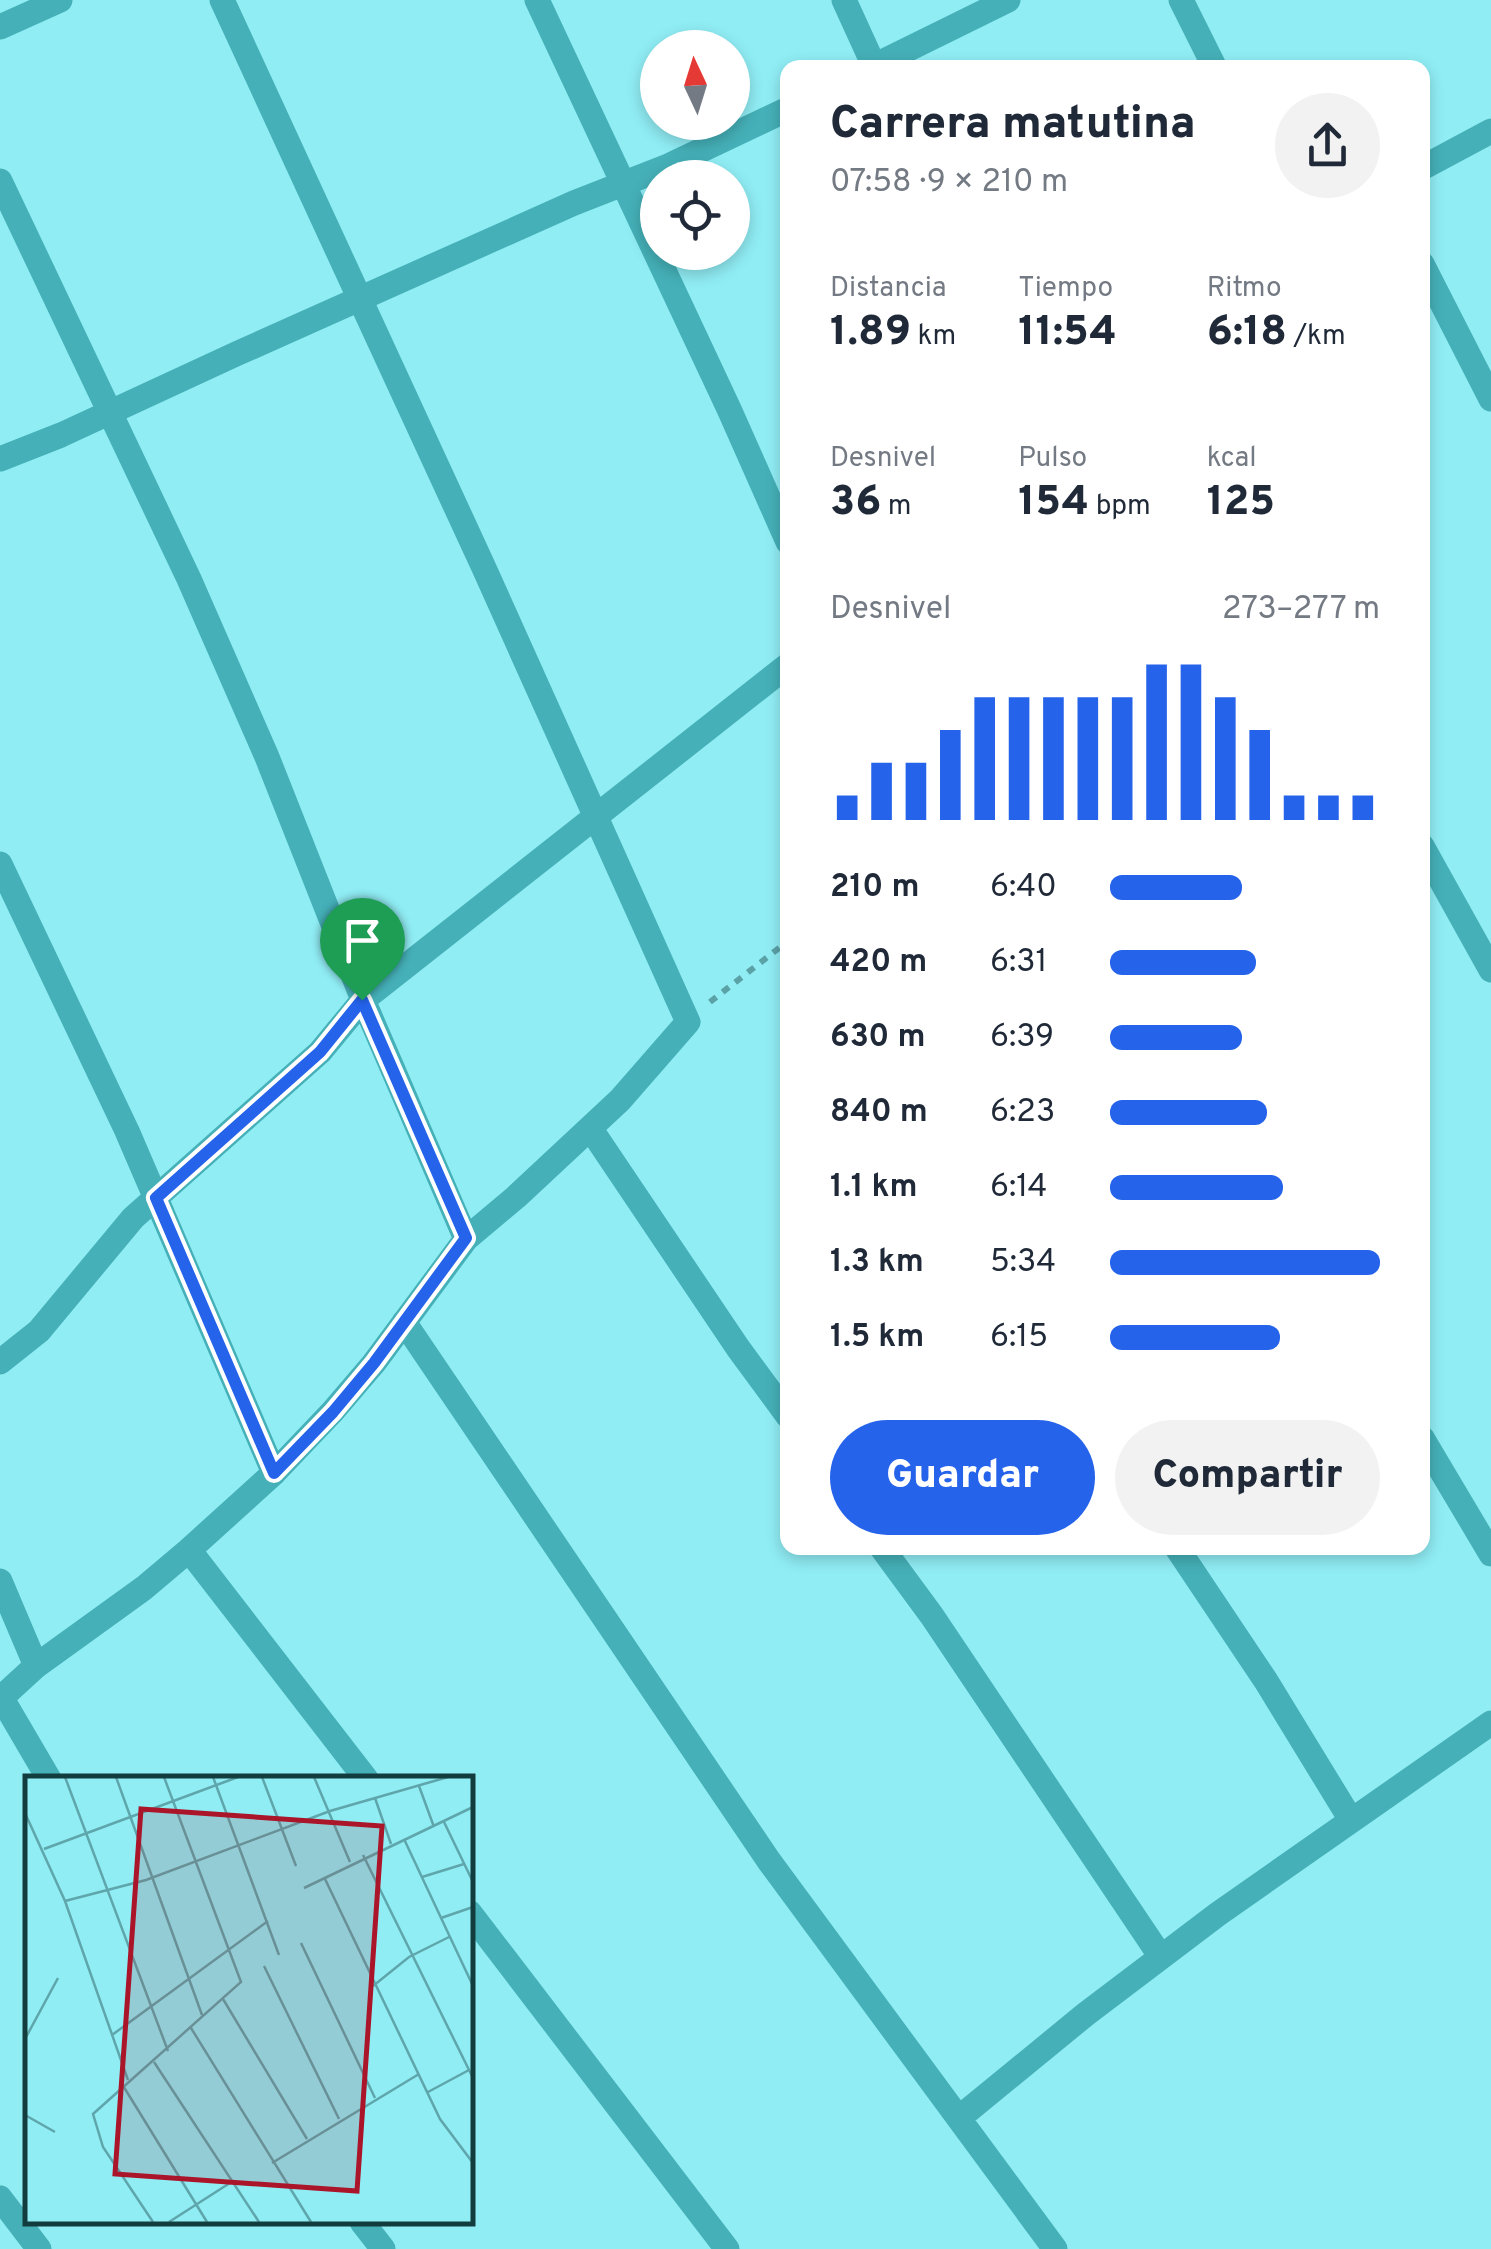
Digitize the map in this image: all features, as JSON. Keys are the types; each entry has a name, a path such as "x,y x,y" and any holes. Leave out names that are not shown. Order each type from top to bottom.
{"street":[{"path":"0,28 60,0"},
{"path":"48,1776 1,1698 36,1666 144,1588 274,1473 374,1363 466,1238 620,1100 688,1022 222,0"},
{"path":"536,0 780,524"},
{"path":"844,0 870,60"},
{"path":"887,60 1008,0"},
{"path":"1181,0 1211,60"},
{"path":"0,459 666,167 780,113"},
{"path":"1430,164 1491,131"},
{"path":"0,180 189,579 267,757 362,1000 466,1238"},
{"path":"1430,280 1491,400"},
{"path":"0,1362 39,1331 133,1218 320,1052 362,1000 780,671"},
{"path":"1430,860 1491,970"},
{"path":"0,864 156,1198 274,1473"},
{"path":"590,1128 780,1405"},
{"path":"404,1322 769,1861 1055,2249"},
{"path":"1430,1451 1491,1554"},
{"path":"189,1550 364,1776"},
{"path":"887,1555 1160,1957"},
{"path":"1183,1555 1351,1820"},
{"path":"0,1582 36,1666"},
{"path":"959,2118 1086,2014 1218,1914 1491,1724"},
{"path":"472,1916 724,2248"},
{"path":"0,2198 39,2249"},
{"path":"364,2224 383,2249"}],"path":[{"path":"688,1022 780,947"}],"route":[{"path":"362,1000 466,1238 374,1363 274,1473 156,1198 320,1052 362,1000"}]}
